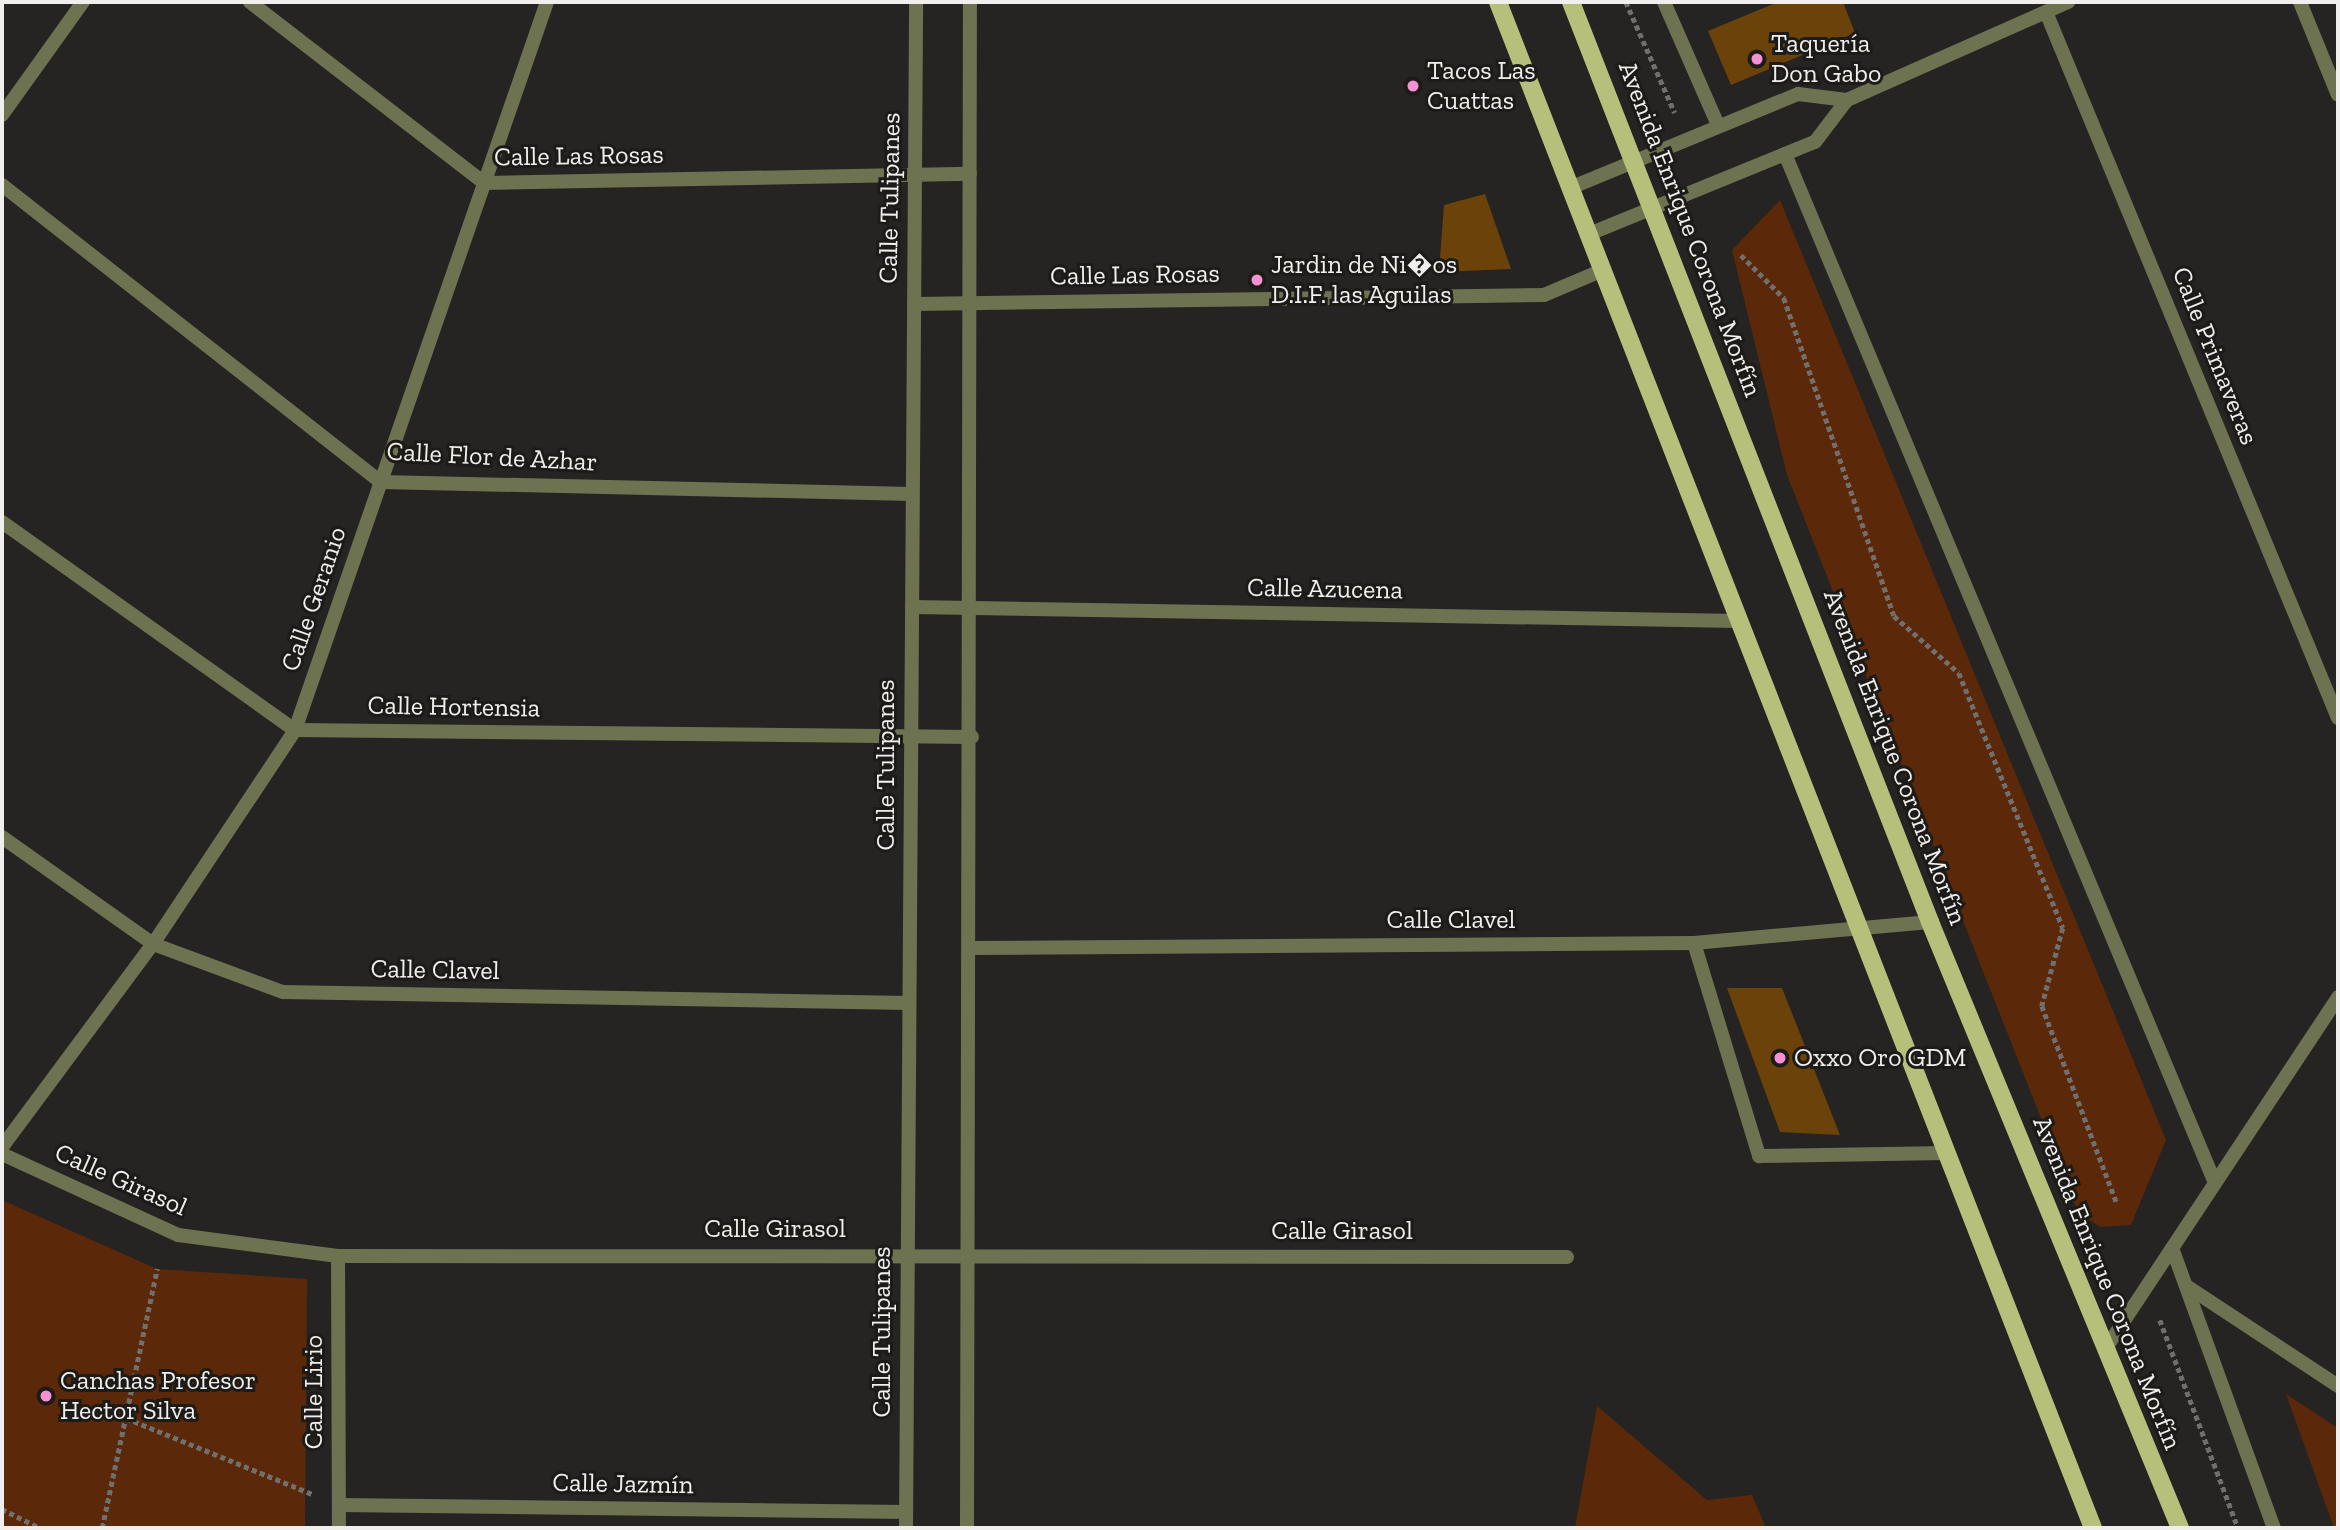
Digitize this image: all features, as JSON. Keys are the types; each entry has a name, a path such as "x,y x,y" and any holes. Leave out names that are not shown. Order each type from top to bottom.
{"main road":[{"path":"1498,2 1738,621 1864,932 1946,1153 2093,1528"},
{"name":"Avenida Enrique Corona Morfín","path":"1571,2 1635,158 1930,922 2180,1528"}],"street":[{"path":"2,115 83,2"},
{"name":"Calle Las Rosas","path":"250,2 484,183 970,174"},
{"name":"Calle Geranio","path":"2,1147 153,944 295,730 547,2"},
{"name":"Calle Tulipanes","path":"905,1528 916,2"},
{"path":"967,1528 972,737 970,2"},
{"path":"1664,2 1718,125"},
{"path":"1589,233 1815,142 1847,100 2068,2"},
{"path":"2300,2 2338,95"},
{"name":"Calle Primaveras","path":"2046,12 2338,718"},
{"path":"1570,188 1635,158 1798,94 1847,100"},
{"path":"1785,154 2215,1183"},
{"name":"Calle Flor de Azhar","path":"2,185 381,482 912,494"},
{"name":"Calle Las Rosas","path":"914,304 1544,295 1603,270"},
{"path":"2,522 295,730"},
{"name":"Calle Azucena","path":"912,607 1738,621"},
{"name":"Calle Hortensia","path":"295,730 972,737"},
{"name":"Calle Clavel","path":"2,837 153,944 283,992 909,1003"},
{"name":"Calle Clavel","path":"971,948 1694,943 1864,932 1930,922"},
{"path":"1694,943 1759,1156 1946,1153"},
{"path":"2106,1349 2338,997"},
{"name":"Calle Girasol","path":"2,1154 178,1235 338,1256 968,1252 1567,1257"},
{"path":"2172,1248 2274,1528"},
{"name":"Calle Lirio","path":"338,1256 339,1528"},
{"path":"2188,1287 2338,1386"},
{"name":"Calle Jazmín","path":"339,1504 906,1512"}],"path":[{"path":"1626,2 1677,117"},
{"path":"1741,255 1784,298 1894,616 1959,673 2063,928 2042,1006 2117,1203"},
{"path":"103,1528 157,1269"},
{"path":"2157,1312 2238,1528"},
{"path":"126,1417 339,1504"},
{"path":"2,1509 40,1528"}],"shaded area":[{"path":"1780,200 2166,1140 2131,1225 2100,1227 2078,1212 1787,475 1732,250"},
{"path":"4,1201 157,1269 307,1279 305,1528 2,1528"},
{"path":"2286,1394 2338,1428 2338,1528 2334,1528"},
{"path":"1597,1406 1707,1500 1752,1495 1766,1528 1575,1528"}],"building":[{"name":"Taquería Don Gabo","path":"1778,2 1843,2 1855,33 1731,85 1708,31"},
{"path":"1485,194 1511,269 1439,272 1444,205"},
{"path":"1727,988 1782,988 1840,1135 1780,1132"}],"place":[{"name":"Taquería Don Gabo","path":"1757,59"},
{"name":"Tacos Las Cuattas","path":"1413,86"},
{"name":"Jardin de Ni�os D.I.F. las Aguilas","path":"1257,280"},
{"name":"Oxxo Oro GDM","path":"1780,1058"},
{"name":"Canchas Profesor Hector Silva","path":"46,1396"}]}
